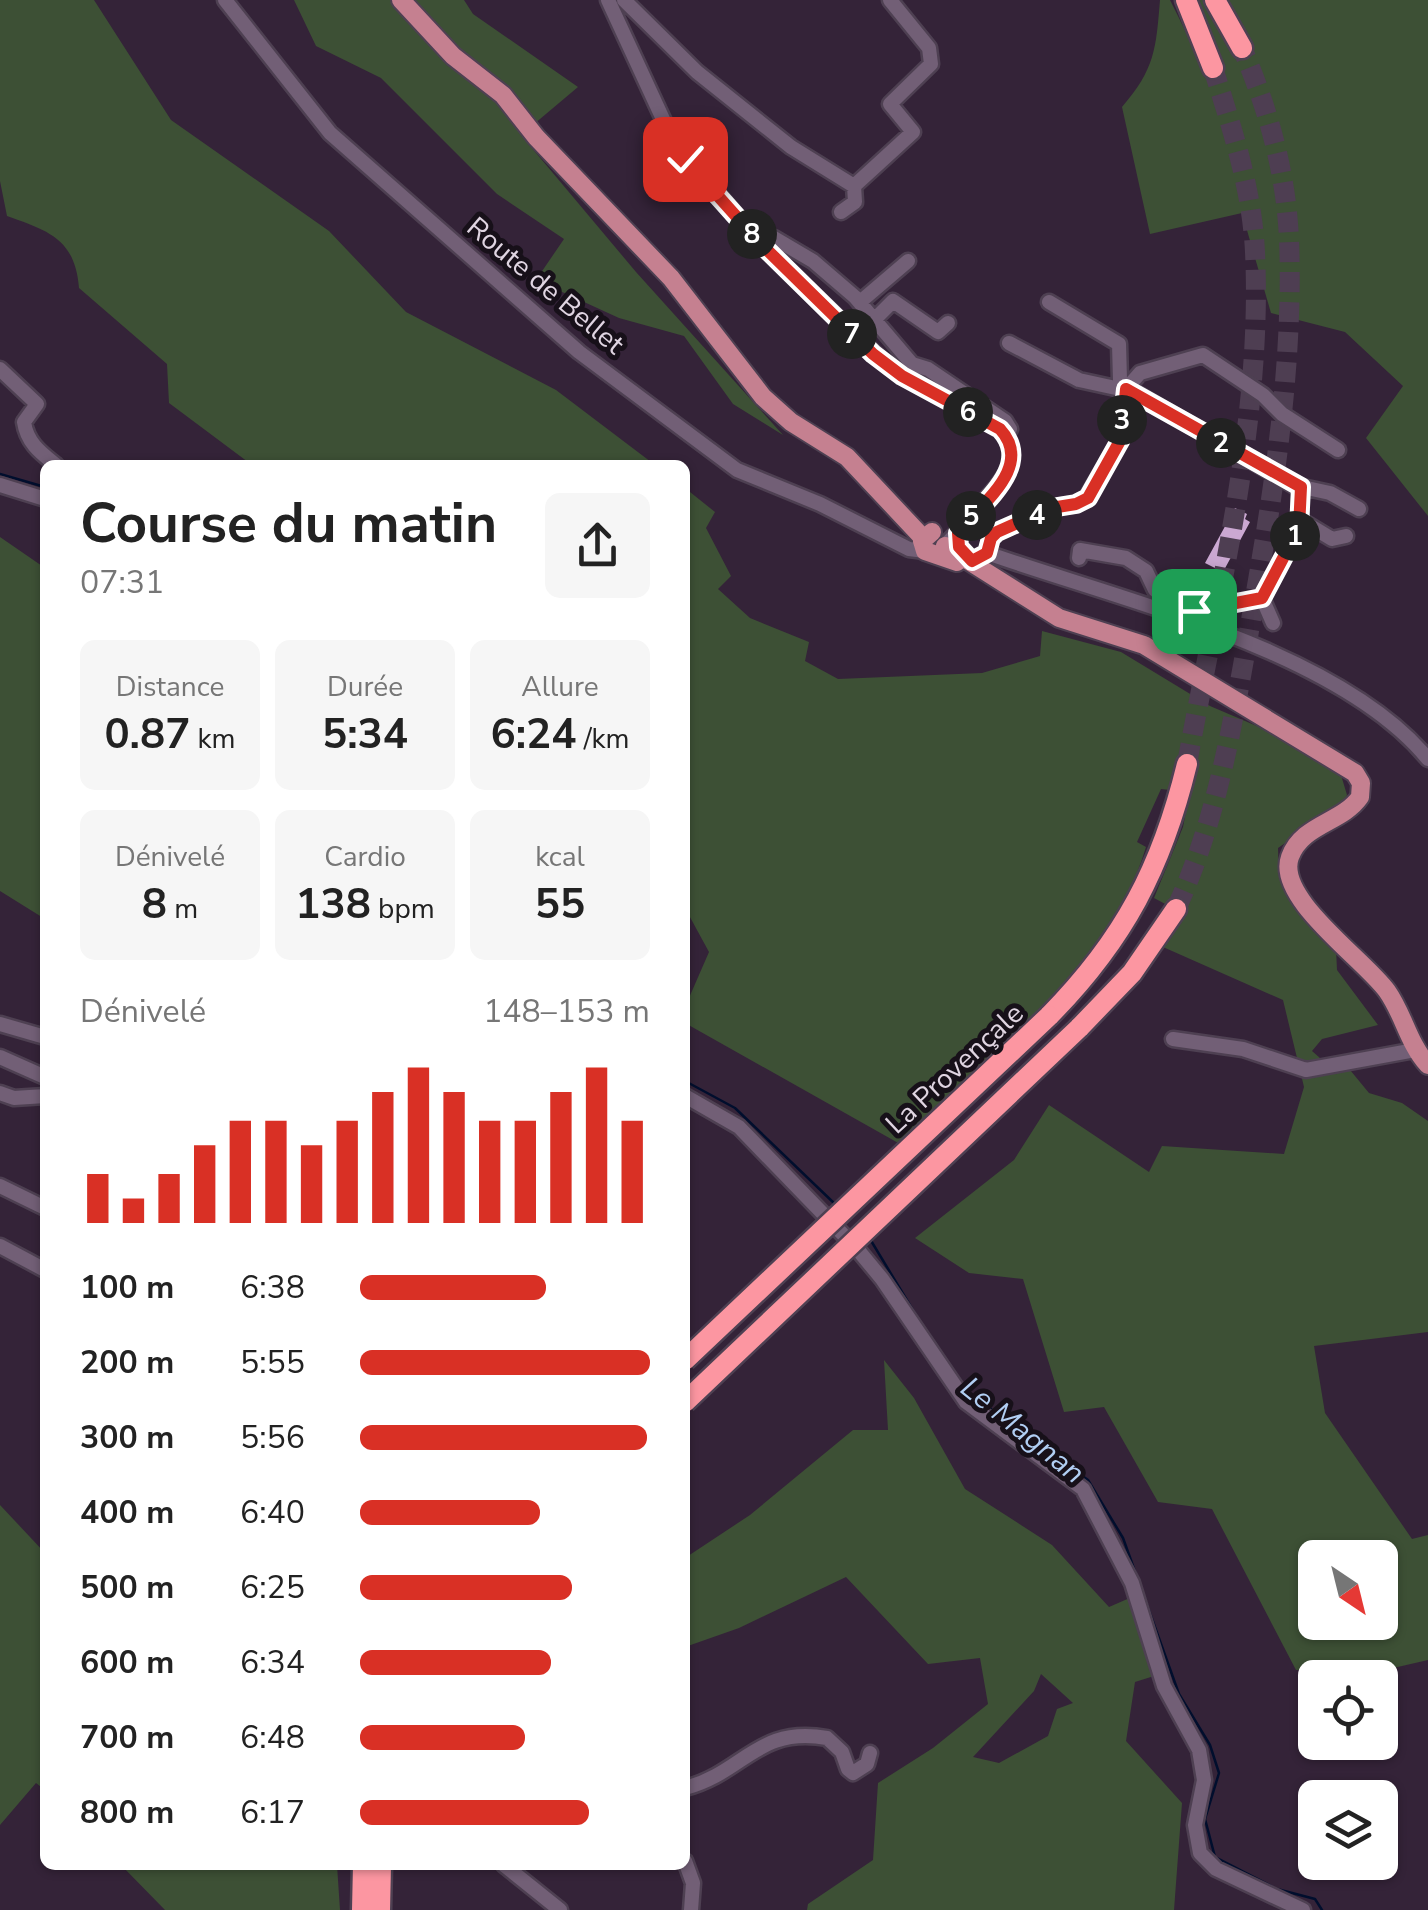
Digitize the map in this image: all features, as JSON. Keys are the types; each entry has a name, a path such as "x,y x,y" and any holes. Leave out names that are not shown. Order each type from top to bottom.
{"highway":[{"path":"1186,0 1213,68"},
{"path":"1216,0 1242,48"},
{"name":"La Provençale","path":"690,1355 1050,1016 1102,956 1146,887 1168,834 1187,764"},
{"name":"La Provençale","path":"690,1397 1079,1028 1132,973 1176,910"},
{"path":"362,1910 363,1870"},
{"path":"380,1910 382,1870"}],"main road":[{"path":"401,0 453,56 502,95 536,137 671,278 764,397 792,422 847,456 936,542 981,552 1072,624 1144,645 1355,773 1361,784 1360,797 1351,808 1300,841 1291,854 1289,876 1300,899 1384,988 1415,1050 1428,1065"},
{"path":"936,542 981,552"}],"street":[{"name":"Route de Bellet","path":"224,0 330,132 564,340 737,470 820,504 889,540 936,542"},
{"path":"608,0 674,143 760,243 881,361 1000,429 1008,440 1012,460 1007,476 974,512 936,542"},
{"path":"624,0 697,72 792,147 854,186"},
{"path":"854,186 913,132 890,104 931,64 930,48 890,0"},
{"path":"840,212 855,202 854,186"},
{"path":"760,243 769,238 780,240 814,261 876,318 912,364 928,369 1004,421 1012,432 1008,440"},
{"path":"860,302 908,262"},
{"path":"876,318 893,301 938,332 948,322"},
{"path":"1049,302 1120,344 1120,380 1126,389 1301,487 1330,493 1360,510"},
{"path":"1009,343 1079,380 1114,390 1126,389"},
{"path":"981,552 1044,511 1088,498 1121,439 1126,389 1140,373 1203,354 1263,395 1282,414 1338,450"},
{"path":"0,369 37,404 24,422 25,432 35,448 50,460"},
{"path":"0,486 40,498"},
{"path":"1262,598 1299,528 1301,487"},
{"path":"1299,519 1332,539 1346,536"},
{"path":"1079,558 1080,550 1126,558 1146,570 1158,593 1194,611 1262,598"},
{"path":"981,552 1182,616 1314,674 1382,714 1428,759"},
{"path":"1262,598 1273,623"},
{"path":"0,1024 40,1036"},
{"path":"1174,1038 1232,1047 1306,1070 1415,1050"},
{"path":"0,1057 40,1075"},
{"path":"0,1093 14,1098 40,1096"},
{"path":"690,1099 739,1127 851,1243 882,1279 966,1402 1083,1489 1132,1582 1156,1666 1199,1750 1204,1780 1195,1825 1200,1853 1216,1870 1303,1910"},
{"path":"0,1186 40,1206"},
{"path":"0,1246 40,1267"},
{"path":"690,1786 715,1779 762,1744 780,1737 828,1738 854,1773 866,1764 870,1752"},
{"path":"510,1870 560,1910"},
{"path":"688,1870 693,1883 691,1910"}],"green space":[{"path":"0,0 94,0 171,120 329,231 406,312 556,390 648,460 245,460 169,403 167,364 79,288 72,258 57,239 7,216 0,181"},
{"path":"294,0 464,0 473,14 578,87 521,135 636,272 783,435 733,404 684,336 619,318 536,280 564,239 497,194 381,78 316,46"},
{"path":"1160,0 1170,0 1208,76 1222,68 1196,0 1208,0 1241,60 1254,53 1227,0 1428,0 1428,516 1366,438 1403,386 1345,332 1271,313 1242,213 1150,234 1122,107 1152,58"},
{"path":"690,492 715,512 706,528 731,576 718,589 750,618 809,642 805,661 838,679 982,673 1040,656 1042,631 1121,652 1210,706 1278,735 1341,775 1347,795 1343,803 1278,848 1279,876 1336,949 1337,970 1378,1025 1322,1039 1312,1051 1320,1058 1341,1059 1369,1093 1402,1103 1428,1121 1428,1332 1314,1346 1325,1413 1412,1539 1428,1535 1428,1660 1398,1667 1398,1660 1298,1660 1296,1670 1212,1509 1158,1502 1104,1407 1064,1412 1023,1279 969,1273 915,1238 1014,1160 1049,1105 1149,1172 1162,1146 1284,1154 1304,1087 1283,1000 1163,947 1184,914 1154,898 1183,827 1195,764 1182,758 1176,760 1170,790 1161,789 1137,842 1146,847 1129,892 1076,973 1008,1045 900,1144 690,1026 690,996 709,952 690,917"},
{"path":"0,537 40,565 40,916 0,891"},
{"path":"884,1360 914,1398 965,1489 1052,1545 1109,1607 1132,1597 1154,1676 1135,1682 1126,1741 1182,1803 1174,1910 807,1910 808,1904 873,1860 878,1783 933,1748 988,1704 980,1658 928,1664 846,1577 739,1628 690,1645 690,1555 750,1515 853,1430 888,1430","holes":["1041,1674 1073,1703 1057,1709 1048,1736 999,1763 973,1757 1034,1691"]},
{"path":"0,1505 40,1548 40,1786 36,1783 0,1825"},
{"path":"126,1870 337,1870 340,1910 165,1910"}],"building":[{"path":"1235,508 1247,514 1245,519 1250,522 1223,572 1205,563"}],"waterway":[{"name":"Le Magnan","path":"0,474 40,486"},
{"name":"Le Magnan","path":"690,1084 735,1108 836,1205"},
{"name":"Le Magnan","path":"870,1239 928,1335"},
{"name":"Le Magnan","path":"966,1391 1088,1480 1123,1538 1179,1694 1210,1745 1219,1773 1205,1819 1215,1857 1277,1889 1315,1899 1322,1910"}],"tunnel":[{"path":"1176,909 1213,807 1229,738 1266,534 1285,386 1290,288 1284,189 1274,141 1242,48"},
{"path":"1187,764 1235,510 1252,381 1256,316 1250,205 1213,68"}],"route":[{"path":"685,159 760,243 873,354 902,376 1000,429 1007,437 1012,460 1007,476 958,533 963,555 972,561 987,553 997,532 1051,508 1088,498 1121,439 1126,389 1301,487 1299,528 1262,598 1194,611"}]}
